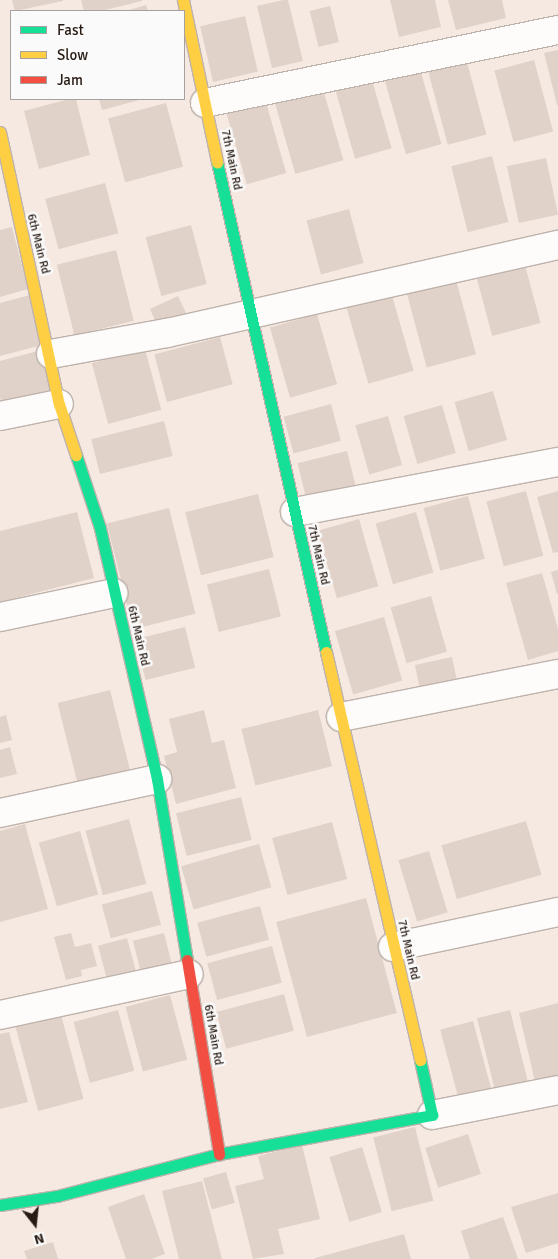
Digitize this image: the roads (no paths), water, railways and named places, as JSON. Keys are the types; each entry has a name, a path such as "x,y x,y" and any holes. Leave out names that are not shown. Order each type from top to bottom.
{"street":[{"name":"7th Main Rd","path":"183,0 249,313 432,1115"},
{"path":"205,103 558,30"},
{"name":"6th Main Rd","path":"0,132 6,199 51,354 59,404 100,528 157,779 219,1154"},
{"path":"51,354 167,333 249,313 558,245"},
{"path":"0,416 59,404"},
{"path":"294,512 558,462"},
{"path":"0,617 114,593"},
{"path":"341,717 558,674"},
{"path":"0,813 157,779"},
{"path":"393,947 558,912"},
{"path":"0,1015 189,974"},
{"path":"0,1206 57,1196 219,1154 558,1090"}]}
